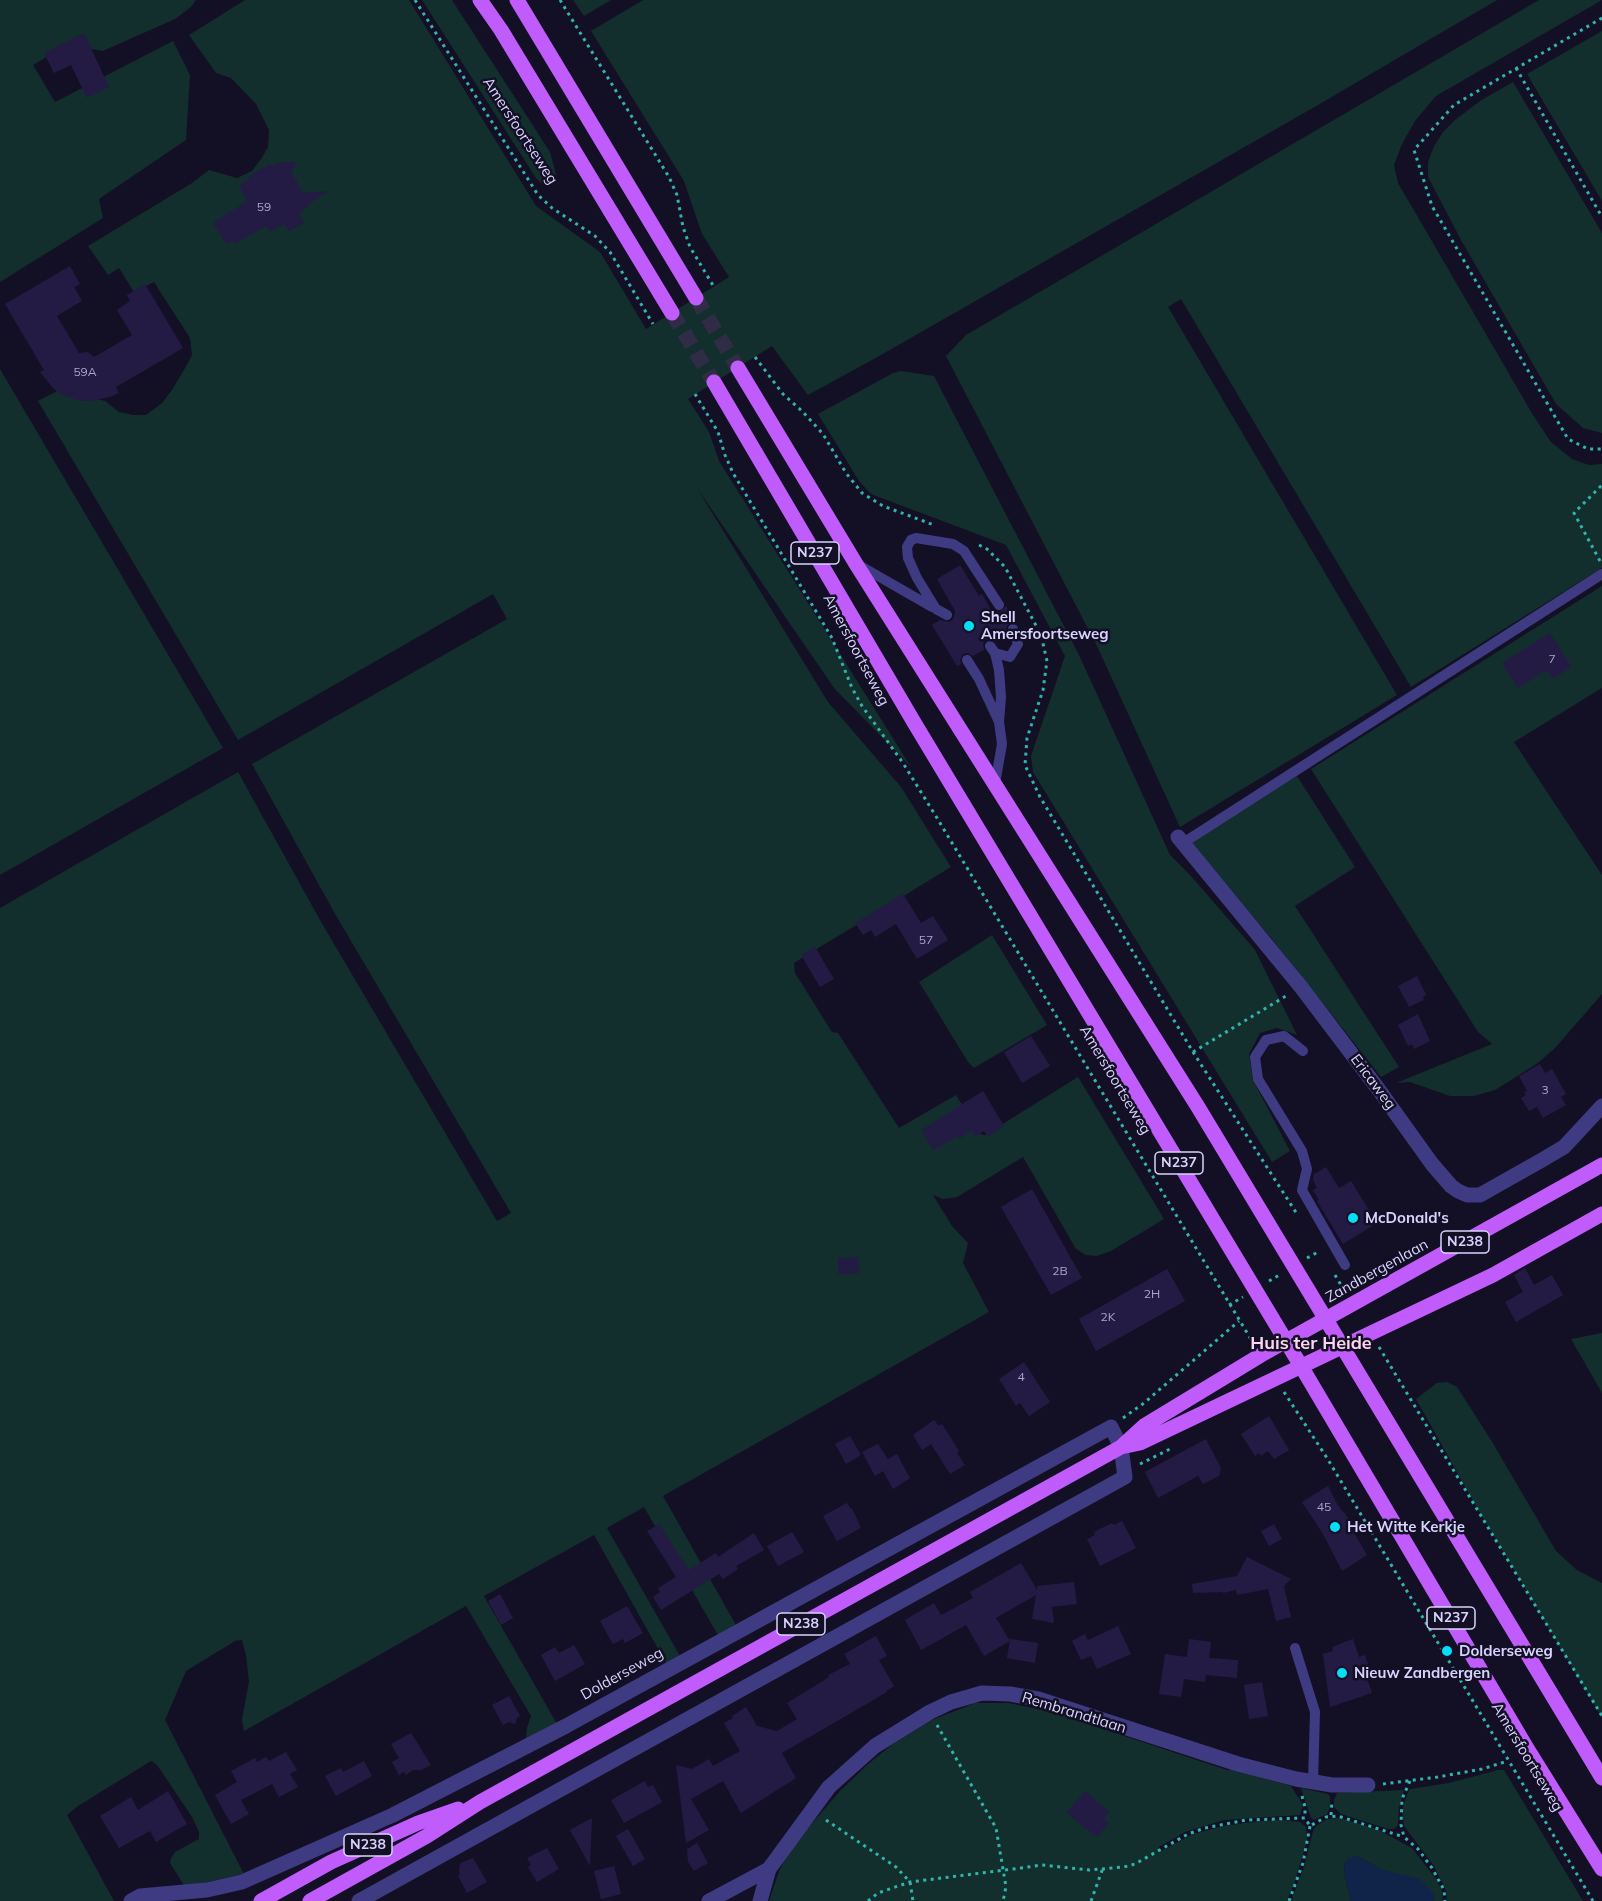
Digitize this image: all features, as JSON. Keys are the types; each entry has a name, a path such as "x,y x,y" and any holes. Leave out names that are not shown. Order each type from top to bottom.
{"main road":[{"path":"480,0 501,30 672,313"},
{"path":"517,0 696,298"},
{"name":"N237","path":"738,368 856,564 1295,1265 1602,1778"},
{"name":"Amersfoortseweg","path":"714,382 915,724 1301,1366 1528,1750 1602,1869"},
{"name":"Zandbergenlaan","path":"1327,1319 1602,1165"},
{"name":"N238","path":"1121,1447 1140,1443 1493,1275 1602,1214"},
{"name":"N238","path":"310,1901 428,1836 480,1802 1121,1447 1143,1426 1261,1355 1327,1319"},
{"name":"N238","path":"261,1901 331,1862 418,1823 480,1802"}],"street":[{"name":"Ericaweg","path":"1181,840 1301,987 1432,1164 1451,1186 1467,1195 1480,1194 1564,1147 1602,1106"},
{"path":"359,1901 1125,1477 1121,1447 1111,1427"},
{"name":"Dolderseweg","path":"131,1901 140,1896 207,1890 242,1882 393,1815 566,1726 1111,1427"},
{"name":"Rembrandtlaan","path":"709,1901 769,1869 829,1787 875,1746 930,1712 951,1702 982,1693 1010,1694 1038,1699 1238,1764 1296,1779 1332,1785 1368,1785"},
{"path":"760,1901 769,1869"}],"lane":[{"path":"856,564 942,614 917,578 908,558 907,547 915,538 953,544 964,551 999,604"},
{"path":"1181,840 1602,574"},
{"path":"995,784 1002,744 999,722 1001,697 999,670 992,650 1010,657 1018,644 1013,628"},
{"path":"967,660 979,679 999,722"},
{"path":"1303,1051 1284,1036 1266,1040 1255,1057 1258,1079 1302,1151 1307,1169 1302,1190 1345,1265"},
{"path":"1295,1648 1315,1712 1313,1782"}],"path":[{"name":"Amersfoortseweg","path":"415,0 538,195 552,208 595,236 610,252 653,324"},
{"path":"560,0 669,177 677,195 683,227 690,247 714,286"},
{"path":"1602,18 1454,105 1414,150 1432,207 1568,439 1588,449 1602,449"},
{"path":"1516,68 1602,217"},
{"path":"756,357 783,394 823,434 846,473 862,493 883,506 939,527"},
{"name":"Amersfoortseweg","path":"695,394 718,432 724,455 733,473 832,638 852,688 862,706 903,763 938,819 1261,1355"},
{"path":"1602,485 1574,513 1602,564"},
{"path":"978,545 987,549 1005,567 1041,635 1047,661 1043,690 1027,738 1025,765 1040,797 1193,1052 1301,1220"},
{"path":"1193,1052 1301,987"},
{"path":"1229,1305 1320,1250"},
{"path":"1332,1271 1353,1305"},
{"path":"1111,1427 1144,1403 1239,1321"},
{"path":"1370,1334 1602,1716"},
{"name":"Amersfoortseweg","path":"1276,1379 1327,1458 1593,1901"},
{"path":"930,1712 996,1828 1006,1887 1004,1901"},
{"path":"1368,1785 1410,1781 1482,1769 1508,1761"},
{"path":"1404,1837 1401,1808 1410,1781"},
{"path":"812,1810 896,1867 910,1882 913,1901"},
{"path":"1310,1826 1326,1817 1338,1816 1404,1837 1418,1849 1432,1868 1444,1890 1445,1901"},
{"path":"868,1901 879,1893 910,1882 1042,1865 1089,1870 1124,1867 1135,1864 1188,1834 1224,1823 1268,1818 1305,1818 1310,1826 1303,1863 1289,1901"},
{"path":"1091,1901 1103,1868"}],"green space":[{"path":"0,0 196,0 191,7 175,19 103,51 71,43 33,65 55,102 173,41 190,75 186,140 99,199 103,218 0,282"},
{"path":"245,0 409,0 536,206 600,252 646,329 729,277 702,234 684,181 591,31 643,0 1497,0 1318,105 808,395 772,346 688,399 709,432 719,461 911,767 834,688 697,488 828,702 901,787 951,867 794,963 795,973 832,1032 838,1033 899,1128 956,1095 980,1134 985,1135 1078,1077 1164,1219 1111,1251 1097,1256 1086,1255 1076,1249 1023,1157 957,1197 943,1199 933,1195 952,1226 968,1243 963,1263 989,1312 663,1496 736,1625 718,1635 644,1507 607,1528 680,1656 666,1663 594,1535 484,1596 557,1724 526,1740 531,1716 466,1606 244,1731 242,1720 249,1681 242,1640 235,1641 186,1671 165,1720 244,1874 185,1887 170,1863 171,1858 175,1852 199,1839 199,1832 192,1817 157,1765 151,1761 67,1815 114,1901 0,1901 0,908 238,772 320,920 497,1221 511,1213 334,912 252,764 507,619 493,594 238,740 38,401 59,390 105,401 119,412 146,415 162,403 188,363 192,355 190,338 154,282 134,292 119,268 108,275 88,246 192,183 209,170 237,178 252,171 261,159 268,147 269,130 256,104 231,78 216,73 189,35"},
{"path":"422,0 452,0 550,152 556,174 554,182 548,186 536,178"},
{"path":"573,0 611,0 584,16"},
{"path":"1539,0 1602,0 1436,96 1415,121 1402,144 1394,165 1398,183 1551,442 1572,459 1589,465 1602,464 1602,568 1411,687 1181,299 1168,307 1397,695 1180,827 1097,646 946,356 966,335"},
{"path":"1602,31 1602,201 1527,74"},
{"path":"1513,82 1602,233 1602,433 1583,428 1556,404 1461,240 1428,177 1428,162 1443,132 1480,101"},
{"path":"0,369 223,748 0,875"},
{"path":"901,371 934,376 1079,655 1170,855 1255,950 1297,1035 1277,1028 1260,1033 1249,1054 1253,1080 1290,1151 1272,1162 1033,772 1031,756 1065,656 1006,545 871,494 859,481 818,414 893,373"},
{"path":"1602,586 1602,688 1514,742 1602,875 1602,994 1556,1047 1538,1063 1495,1090 1474,1096 1450,1096 1410,1082 1396,1083 1492,1044 1478,1032 1311,769"},
{"path":"1297,776 1355,867 1295,906 1399,1067 1381,1077 1272,939 1192,844 1194,839"},
{"path":"992,935 1047,1025 974,1068 968,1062 919,982"},
{"path":"1602,1333 1602,1393 1571,1339"},
{"path":"1447,1382 1457,1387 1556,1551 1577,1570 1602,1583 1602,1718 1476,1506 1416,1399 1437,1383"},
{"path":"975,1703 1009,1703 1052,1712 1227,1770 1291,1786 1303,1805 1300,1815 1224,1820 1185,1832 1159,1847 1159,1852 1193,1834 1223,1826 1260,1821 1300,1822 1306,1827 1307,1841 1287,1901 769,1901 779,1871 791,1848 839,1792 867,1765 893,1744 932,1720"},
{"path":"1504,1770 1583,1901 1447,1901 1446,1891 1434,1866 1404,1826 1402,1812 1407,1794 1410,1789 1449,1783"},
{"path":"1301,1788 1328,1794 1330,1807 1327,1814 1314,1820 1311,1818"},
{"path":"1404,1790 1399,1808 1398,1825 1394,1829 1341,1814 1334,1807 1337,1793"},
{"path":"1339,1818 1377,1829 1412,1848 1436,1879 1442,1891 1443,1901 1434,1901 1434,1898 1357,1856 1344,1864 1351,1901 1291,1901 1304,1867 1313,1831 1316,1826 1327,1819"}],"water":[{"path":"1357,1856 1383,1870 1420,1879 1433,1893 1434,1901 1351,1901 1344,1864 1348,1858"}],"building":[{"path":"84,33 109,87 87,98 71,65 54,73 44,53"},
{"path":"281,162 297,162 291,172 303,193 329,191 299,213 304,223 289,231 284,224 270,232 267,226 235,244 233,241 226,244 213,223 247,201 239,186 250,179 248,177 270,164 272,166"},
{"path":"70,266 80,284 74,287 82,301 57,316 79,353 87,352 94,357 132,335 117,310 130,301 127,295 145,284 183,348 116,387 119,393 110,397 80,401 61,394 40,372 44,370 5,304"},
{"path":"960,565 979,596 982,594 991,610 1000,612 1006,606 1016,622 1008,624 1007,635 996,642 990,639 985,640 984,650 973,656 963,654 961,664 957,666 932,625 940,620 950,622 954,618 955,611 937,579"},
{"path":"1550,633 1571,667 1553,679 1547,670 1518,688 1502,663"},
{"path":"903,894 921,923 933,916 948,940 917,959 896,924 875,937 871,930 863,935 855,923"},
{"path":"815,947 834,979 820,987 801,955"},
{"path":"1417,976 1426,995 1423,997 1424,1000 1409,1007 1398,986"},
{"path":"1418,1014 1430,1041 1414,1049 1412,1044 1408,1046 1398,1025"},
{"path":"1031,1036 1050,1066 1022,1083 1004,1052"},
{"path":"1540,1064 1545,1073 1552,1069 1566,1094 1561,1097 1566,1105 1543,1118 1537,1107 1529,1111 1521,1098 1526,1095 1524,1092 1527,1091 1519,1076"},
{"path":"983,1091 1004,1126 988,1137 984,1131 976,1136 971,1131 933,1150 921,1130"},
{"path":"1326,1167 1339,1188 1351,1181 1377,1223 1343,1244 1317,1201 1319,1200 1313,1190 1317,1188 1313,1180 1314,1174"},
{"path":"1032,1189 1082,1278 1051,1295 1001,1207"},
{"path":"859,1257 859,1273 838,1274 838,1258"},
{"path":"1525,1268 1534,1285 1552,1275 1563,1295 1516,1322 1505,1302 1523,1292 1514,1275"},
{"path":"1167,1269 1185,1301 1096,1351 1079,1319"},
{"path":"1024,1362 1050,1402 1029,1416 1020,1403 1016,1406 999,1379"},
{"path":"1269,1416 1289,1450 1274,1459 1268,1451 1261,1456 1259,1453 1255,1456 1241,1434"},
{"path":"934,1420 939,1426 942,1424 965,1465 950,1474 931,1444 922,1450 913,1435"},
{"path":"850,1436 861,1455 846,1464 835,1444"},
{"path":"1206,1439 1221,1468 1219,1476 1203,1484 1198,1476 1158,1498 1145,1472"},
{"path":"878,1444 888,1459 897,1454 910,1478 893,1489 883,1471 875,1476 862,1452"},
{"name":"Het Witte Kerkje","path":"1328,1486 1337,1504 1352,1523 1349,1524 1367,1555 1342,1571 1323,1534 1302,1502"},
{"path":"847,1503 852,1508 861,1528 837,1541 823,1516"},
{"path":"1122,1521 1136,1548 1100,1566 1087,1539 1095,1535 1094,1532"},
{"path":"659,1524 689,1570 716,1553 718,1557 754,1533 764,1550 736,1566 738,1569 723,1579 719,1574 661,1610 653,1597 660,1592 658,1588 676,1577 647,1531"},
{"path":"1274,1524 1282,1539 1269,1546 1261,1531"},
{"path":"792,1532 804,1552 778,1566 767,1546"},
{"path":"1247,1557 1291,1579 1284,1586 1291,1617 1276,1621 1268,1589 1237,1595 1236,1590 1223,1593 1193,1593 1192,1584 1237,1576"},
{"path":"1021,1563 1037,1590 1037,1586 1074,1582 1077,1604 1052,1607 1054,1623 1032,1619 1036,1595 996,1618 1010,1641 984,1656 966,1625 921,1650 905,1620 934,1603 941,1615 973,1598 970,1592"},
{"path":"500,1594 513,1618 501,1625 488,1601"},
{"path":"627,1606 643,1633 625,1643 623,1639 613,1644 600,1621"},
{"path":"1118,1626 1131,1654 1097,1669 1091,1656 1081,1660 1072,1641 1085,1634 1088,1640"},
{"path":"876,1636 887,1656 879,1660 894,1686 782,1753 796,1778 741,1813 723,1781 691,1799 709,1830 686,1843 676,1765 692,1769 709,1759 713,1766 740,1751 724,1723 746,1707 757,1726 777,1731 797,1719 787,1703 829,1677 828,1675 850,1664 844,1654"},
{"path":"1010,1639 1038,1643 1035,1663 1007,1658"},
{"path":"1189,1639 1211,1642 1209,1658 1238,1660 1237,1678 1206,1675 1205,1682 1184,1679 1181,1697 1159,1694 1165,1654 1187,1657"},
{"name":"Nieuw Zandbergen","path":"1353,1639 1359,1657 1365,1655 1371,1673 1366,1675 1372,1693 1330,1707 1323,1654 1333,1651 1332,1647"},
{"path":"574,1645 585,1664 555,1681 541,1655 555,1647 559,1653"},
{"path":"1262,1682 1268,1716 1249,1719 1244,1685"},
{"path":"509,1696 520,1716 515,1724 509,1722 503,1725 492,1705"},
{"path":"411,1733 431,1765 421,1770 413,1770 406,1775 404,1772 399,1775 392,1762 399,1758 391,1744"},
{"path":"286,1752 297,1770 290,1774 298,1787 279,1797 272,1784 241,1800 249,1814 231,1824 215,1795 237,1782 231,1771 255,1758 257,1762 266,1757 269,1761"},
{"path":"364,1761 372,1776 336,1796 325,1776 341,1768 343,1772"},
{"path":"645,1781 648,1787 653,1785 662,1802 624,1823 611,1800"},
{"path":"168,1791 187,1824 156,1842 150,1831 119,1848 100,1816 131,1797 138,1810"},
{"path":"1085,1791 1110,1812 1104,1819 1109,1823 1097,1837 1066,1813"},
{"path":"592,1818 590,1866 570,1830"},
{"path":"628,1829 645,1859 633,1866 616,1836"},
{"path":"697,1843 708,1863 694,1871 688,1862 687,1849"},
{"path":"547,1848 559,1869 537,1882 528,1867 531,1865 527,1858"},
{"path":"473,1858 487,1882 467,1893 458,1876 460,1863"},
{"path":"614,1866 621,1894 601,1899 594,1871"}],"tunnel":[{"path":"696,298 738,368"},
{"path":"672,313 714,382"}],"place":[{"name":"Shell Amersfoortseweg","path":"969,626"},
{"name":"McDonald's","path":"1353,1218"},
{"name":"Het Witte Kerkje","path":"1335,1527"},
{"name":"Dolderseweg","path":"1447,1651"},
{"name":"Nieuw Zandbergen","path":"1342,1673"}],"district":[{"name":"Huis ter Heide","path":"1311,1344"}]}
